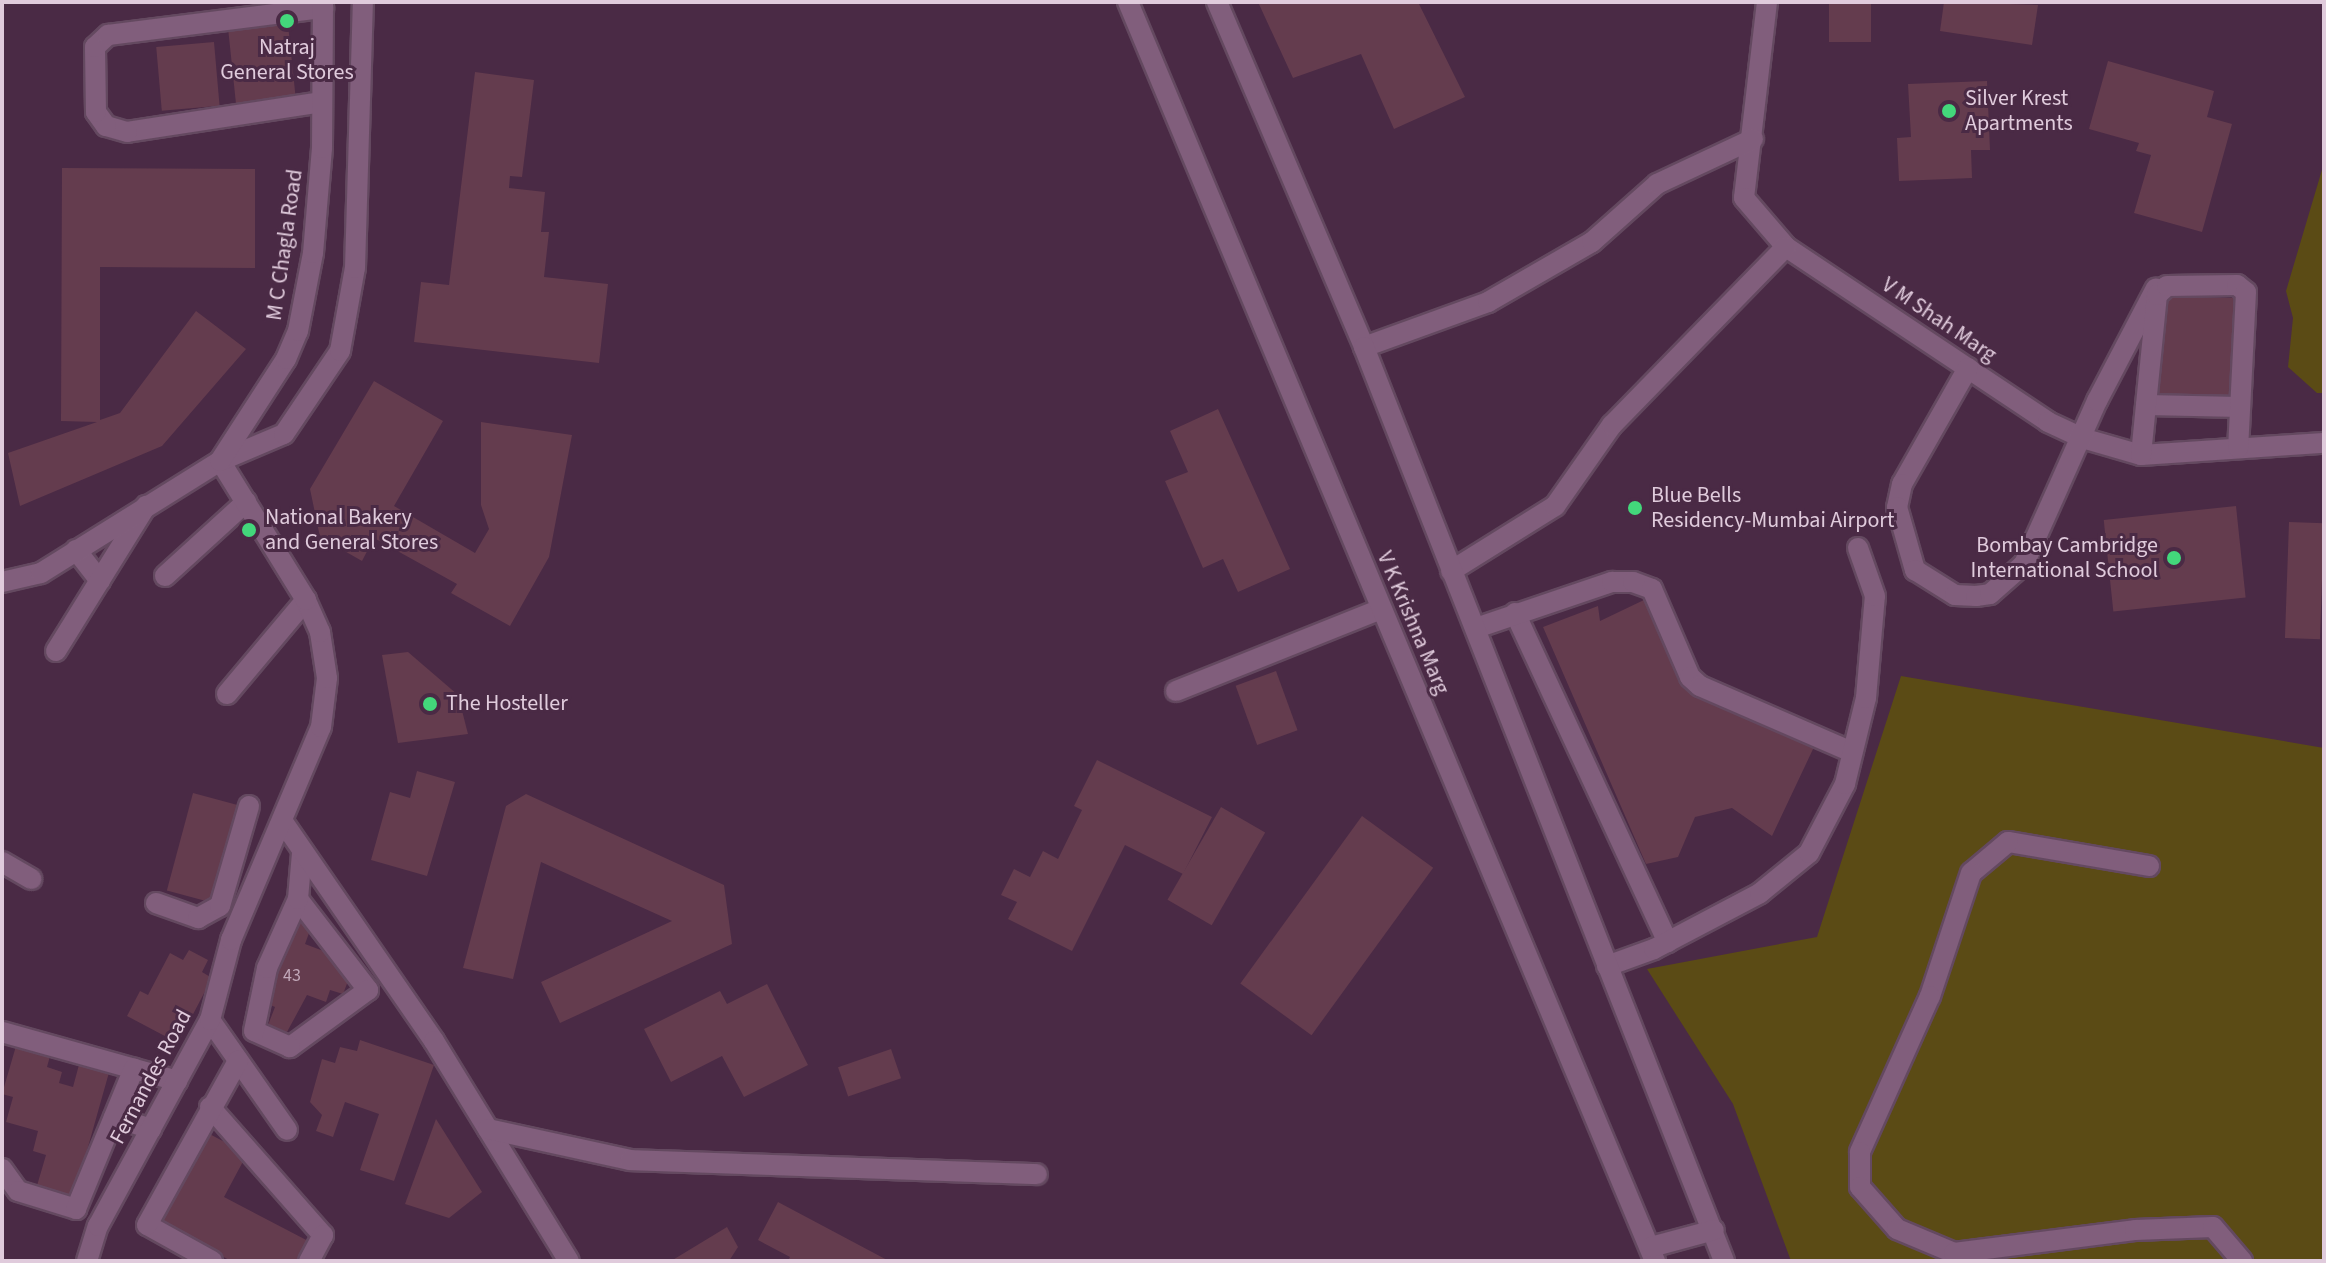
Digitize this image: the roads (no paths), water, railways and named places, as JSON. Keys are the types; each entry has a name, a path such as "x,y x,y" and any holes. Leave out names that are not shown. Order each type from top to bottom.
{"street":[{"path":"220,461 284,434 340,351 355,268 356,144 363,2"},
{"name":"V K Krishna Marg","path":"1128,2 1653,1254"},
{"path":"1217,2 1364,347 1724,1261"},
{"name":"V M Shah Marg","path":"1767,2 1744,198 1786,247 2048,422 2082,438 2141,455 2324,443"},
{"path":"322,102 127,132 106,126 96,112 95,47 108,35 323,5"},
{"name":"M C Chagla Road","path":"2,582 41,573 220,461 286,359 298,331 313,253 322,148 323,5"},
{"path":"323,57 360,58"},
{"path":"1364,347 1488,302 1592,242 1657,184 1753,139"},
{"path":"322,148 356,144"},
{"path":"1451,571 1555,506 1612,425 1786,247"},
{"path":"2141,455 2157,295 2167,286 2237,285 2246,292 2238,448"},
{"path":"1968,368 1899,496 1909,561 1927,581 1955,595 1976,596 1990,594 2017,571 2049,516 2082,438 2156,288"},
{"path":"2146,405 2240,407"},
{"name":"Fernandes Road","path":"87,1261 98,1226 210,1020 243,913 321,727 327,678 320,632 306,600 220,461"},
{"path":"165,576 246,502"},
{"path":"56,651 146,506"},
{"path":"1607,966 1668,942 1760,893 1809,853 1845,784 1866,698 1875,596 1858,548"},
{"path":"76,550 100,581"},
{"path":"1476,628 1612,582 1652,589 1690,677 1700,686 1852,752"},
{"path":"227,694 306,600"},
{"path":"1176,691 1381,609"},
{"path":"1515,613 1668,942"},
{"path":"156,903 198,918 220,906 249,806"},
{"path":"283,822 434,1041 569,1261"},
{"path":"2149,866 2008,842 1971,873 1930,996 1860,1152 1860,1187 1897,1229 1954,1253 2135,1230 2213,1227 2242,1261"},
{"path":"298,899 368,990 290,1047 254,1031 267,968 298,899 302,853"},
{"path":"2,862 31,879"},
{"path":"220,906 243,913"},
{"path":"210,1020 287,1130"},
{"path":"2,1032 177,1081"},
{"path":"212,1261 147,1225 238,1061"},
{"path":"2,1169 18,1191 76,1209 134,1068"},
{"path":"210,1107 323,1235 309,1261"},
{"path":"114,1117 151,1129"},
{"path":"488,1129 630,1160 1037,1174"},
{"path":"1653,1254 1714,1230"}],"place":[{"name":"Natraj General Stores","path":"287,21"},
{"name":"Silver Krest Apartments","path":"1949,111"},
{"name":"Blue Bells Residency-Mumbai Airport","path":"1635,508"},
{"name":"National Bakery and General Stores","path":"249,530"},
{"name":"Bombay Cambridge International School","path":"2174,558"},
{"name":"The Hosteller","path":"430,704"}]}
